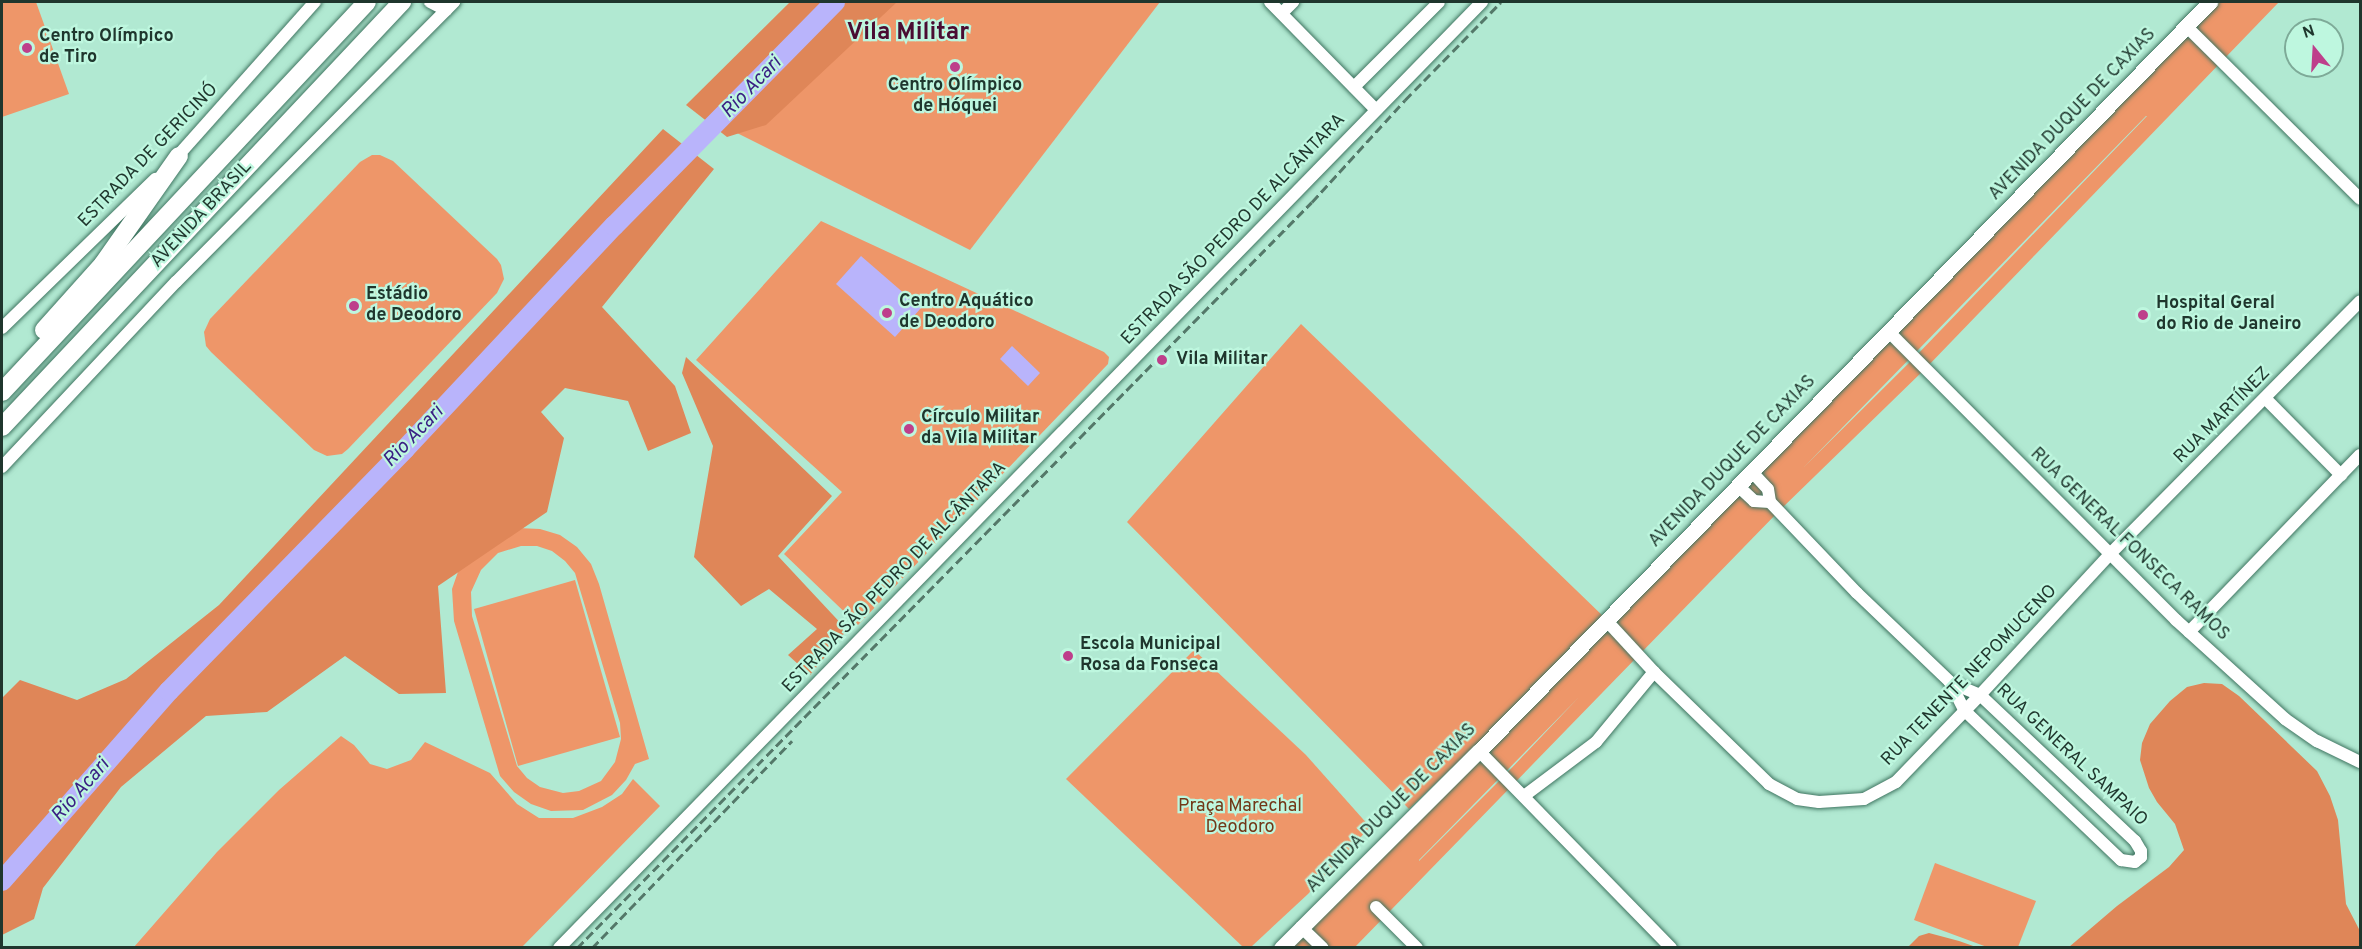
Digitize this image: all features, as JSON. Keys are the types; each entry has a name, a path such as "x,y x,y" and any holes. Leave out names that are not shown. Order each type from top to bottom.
{"highway":[{"name":"AVENIDA BRASIL","path":"2,392 367,2"},
{"name":"AVENIDA BRASIL","path":"2,427 402,2"},
{"path":"2,379 103,264 178,156"}],"main road":[{"name":"AVENIDA DUQUE DE CAXIAS","path":"1281,948 1479,751 2210,2"}],"street":[{"name":"ESTRADA DE GERICINÓ","path":"2,328 178,156 315,2"},
{"path":"430,2 450,6"},
{"path":"1270,2 1376,110"},
{"path":"1282,13 1293,2"},
{"path":"1354,87 1439,2"},
{"name":"ESTRADA SÃO PEDRO DE ALCÂNTARA","path":"559,948 1482,2"},
{"path":"2,467 176,282 450,6"},
{"path":"2186,26 2361,199"},
{"name":"RUA MARTÍNEZ","path":"2109,555 2361,301"},
{"name":"RUA GENERAL FONSECA RAMOS","path":"1889,332 2109,555 2189,632 2285,719 2317,741 2361,762"},
{"path":"2266,399 2341,476"},
{"path":"2189,632 2361,455"},
{"name":"RUA GENERAL SAMPAIO","path":"1752,472 1768,489 1770,501 1857,593 1950,682 1965,711 2121,860 2135,862 2140,857 2141,851 2135,841 1980,695 1950,682"},
{"name":"RUA GENERAL SAMPAIO","path":"1738,486 1754,501 1770,501"},
{"name":"RUA TENENTE NEPOMUCENO","path":"1606,620 1654,672 1769,784 1797,799 1845,801 1864,799 1896,782 2109,555"},
{"path":"1524,796 1596,742 1654,672"},
{"path":"1479,751 1671,948"},
{"path":"2045,787 2062,772"},
{"path":"1376,907 1417,948"},
{"path":"1301,927 1323,948"}],"green space":[{"name":"Centro Olímpico de Tiro","path":"2,2 36,2 69,94 2,117"},
{"name":"Centro Olímpico de Hóquei","path":"863,2 1160,2 970,250 737,133"},
{"path":"2208,2 2279,2 1925,369 1779,511 1355,947 1284,947 1543,680 1409,809 1127,522 1301,324 1605,618","holes":["2146,116 1914,358 1804,467","1579,697 1504,776 1419,861 1419,860"]},
{"name":"Estádio de Deodoro","path":"372,155 380,155 393,161 497,259 504,279 497,293 348,449 342,454 327,456 314,450 211,352 206,346 204,332 210,319 360,162"},
{"name":"Círculo Militar da Vila Militar","path":"821,221 1104,352 1109,357 1108,364 858,625 784,554 842,492 696,360"},
{"path":"518,528 540,529 560,535 577,547 591,564 599,584 649,759 635,764 626,780 612,795 583,810 551,811 531,804 514,792 500,776 454,621 452,589 459,569","holes":["521,546 537,546 552,551 575,573 620,723 621,739 615,762 601,781 579,791 563,793 540,787 527,778 517,766 472,616 471,592 481,570 498,553"]},
{"path":"575,580 620,737 518,766 474,609"},
{"name":"Praça Marechal Deodoro","path":"1194,650 1306,755 1370,827 1308,894 1251,947 1243,947 1066,779"},
{"path":"341,736 354,745 370,764 387,769 411,760 425,742 490,773 517,804 539,818 573,818 602,807 622,794 633,779 660,806 522,947 134,947 217,852 279,790"},
{"path":"1935,863 2036,901 2018,947 1987,947 1914,920"}],"shaded area":[{"path":"790,2 897,2 766,125 727,137 686,105"},
{"path":"663,129 714,169 602,307 675,386 691,433 648,451 628,401 565,388 541,412 564,438 547,512 438,586 446,693 399,694 345,656 267,712 206,716 121,787 43,888 34,919 2,935 2,698 20,680 77,700 126,679 219,605"},
{"path":"861,256 921,308 895,337 836,284"},
{"path":"1012,346 1040,373 1028,386 1000,359"},
{"path":"686,357 832,496 778,556 847,630 810,675 788,655 817,629 769,589 741,606 694,557 713,446 682,373"},
{"path":"2204,683 2222,684 2239,696 2317,771 2330,796 2338,820 2346,904 2360,931 2360,947 2069,947 2117,906 2169,867 2184,850 2175,824 2149,788 2140,760 2142,743 2150,724 2170,701 2187,687"},
{"path":"1929,933 1976,947 1908,947 1919,936"}],"waterway":[{"name":"Rio Acari","path":"2,881 169,691 405,449 614,226 835,2"}],"railway":[{"path":"577,948 1312,202 1405,100 1501,2"},
{"path":"592,948 792,741"}],"place":[{"name":"Centro Olímpico de Tiro","path":"27,48"},
{"name":"Centro Olímpico de Hóquei","path":"955,67"},
{"name":"Estádio de Deodoro","path":"354,306"},
{"name":"Centro Aquático de Deodoro","path":"887,313"},
{"name":"Hospital Geral do Rio de Janeiro","path":"2143,315"},
{"name":"Vila Militar","path":"1162,360"},
{"name":"Círculo Militar da Vila Militar","path":"909,429"},
{"name":"Escola Municipal Rosa da Fonseca","path":"1068,656"}],"district":[{"name":"Vila Militar","path":"908,34"}]}
